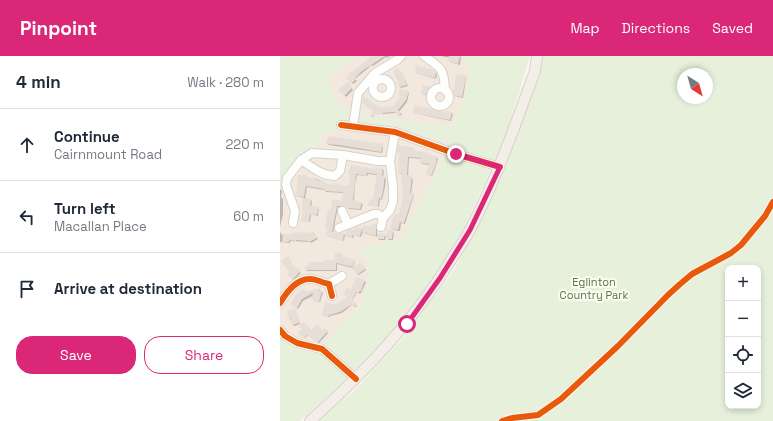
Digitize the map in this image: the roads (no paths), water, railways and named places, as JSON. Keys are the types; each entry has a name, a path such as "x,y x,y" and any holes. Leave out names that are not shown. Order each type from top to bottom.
{"main road":[{"path":"310,421 356,379 407,324 440,278 470,230 500,167 535,71 537,56"}],"street":[{"path":"353,126 358,93 401,56"},
{"path":"424,56 438,66 444,74 445,90"},
{"path":"341,125 395,132 456,154 500,167"},
{"path":"381,227 383,218 390,210 393,202 394,186 390,162 395,132"},
{"path":"293,222 295,210 286,185 287,178 301,160 312,153 343,155 390,162"},
{"path":"301,160 322,174 335,176 340,171 343,155"},
{"path":"342,211 348,224"},
{"path":"338,228 374,214 378,214 383,218"},
{"path":"280,303 286,293 294,285 301,281 310,279 329,284 342,276"},
{"path":"329,284 332,296"},
{"path":"280,330 284,336 297,343 322,349 356,379"}],"park label":[{"name":"Eglinton Country Park","path":"594,288"}]}
